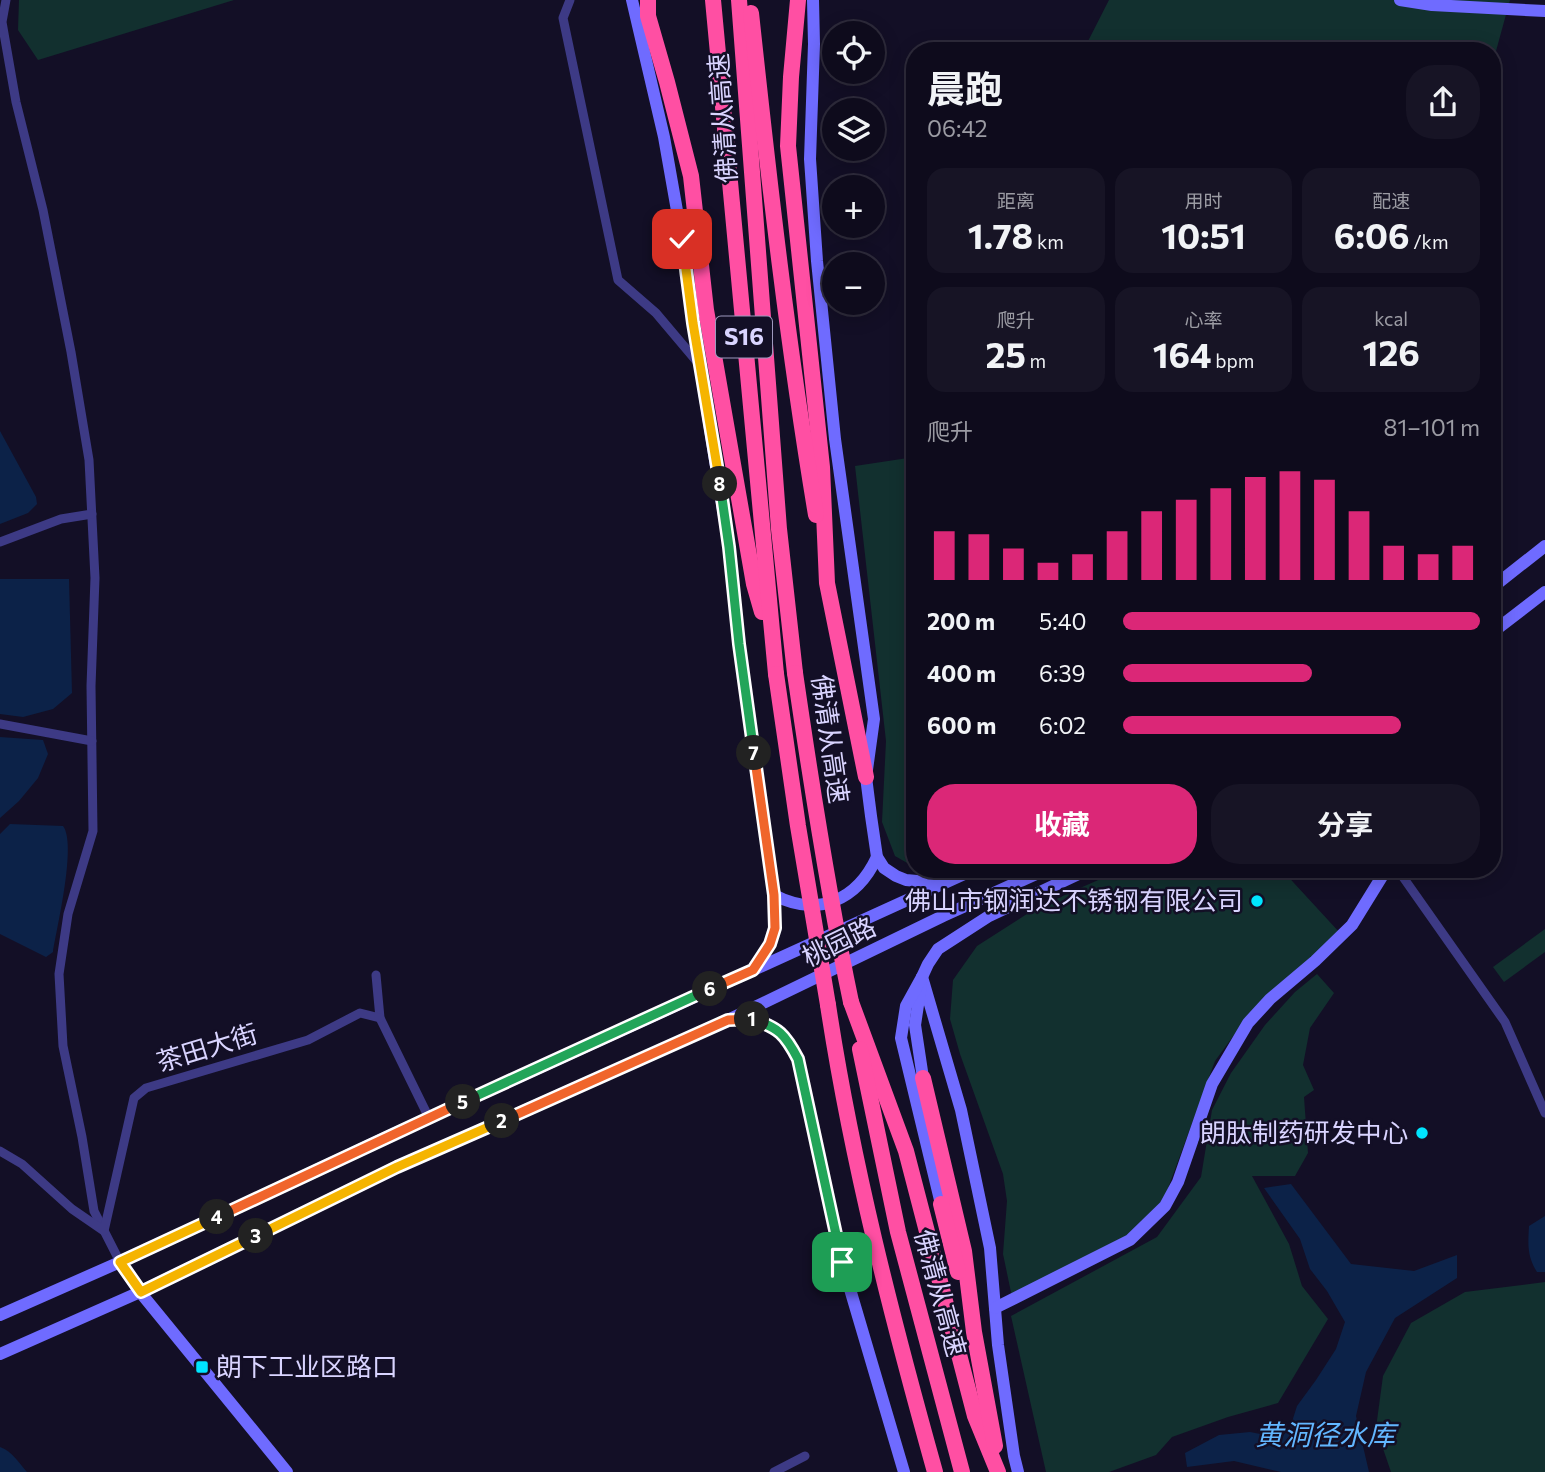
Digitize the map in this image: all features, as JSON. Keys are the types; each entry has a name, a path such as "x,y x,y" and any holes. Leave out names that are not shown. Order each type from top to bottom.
{"highway":[{"path":"648,0 648,16 691,176 706,310 754,584 773,654"},
{"name":"佛清从高速","path":"713,0 773,654 798,826 838,1073 875,1247 935,1472"},
{"name":"佛清从高速","path":"739,0 787,610 816,814 831,907 898,1232 962,1472"},
{"path":"749,0 773,221 802,435 827,583 866,777"},
{"path":"798,0 790,77 788,146 822,467 827,583"},
{"path":"851,1002 906,1151 975,1416 999,1472"},
{"path":"923,1078 964,1251 974,1332 999,1472"},
{"path":"941,1204 974,1332"}],"main road":[{"path":"632,0 664,137 682,239 728,536 739,644 774,895 775,928 770,944 753,970"},
{"path":"813,0 810,159 817,261 835,439 874,719 866,777 877,857 884,868 896,876 906,880 942,884"},
{"path":"1400,0 1432,5 1545,11"},
{"path":"1501,581 1545,546"},
{"path":"1501,626 1545,592"},
{"path":"774,895 798,905 838,900 856,888 869,874 877,857"},
{"name":"桃园路","path":"0,1315 955,878"},
{"name":"桃园路","path":"0,1354 141,1292 397,1167 728,1020 1027,878"},
{"path":"941,1204 901,1038 906,1006 938,949 989,916 1070,878"},
{"path":"995,1308 1130,1240 1166,1206 1178,1182 1212,1084 1248,1023 1270,999 1352,925 1381,878"},
{"path":"922,978 915,1025 923,1078"},
{"path":"922,978 961,1110 990,1248 998,1345 1018,1472"},
{"path":"728,1020 751,1019 768,1024 780,1031 798,1059 842,1262 904,1472"},
{"path":"120,1262 141,1292 287,1472"}],"street":[{"path":"6,0 2,22 16,102 43,210 89,460 94,578 91,686 93,831 68,914 59,974 63,1046 94,1211 120,1262"},
{"path":"570,0 563,18 618,280 656,313 700,366"},
{"path":"0,542 61,519 92,514"},
{"path":"0,724 92,741"},
{"path":"1404,878 1505,1022 1545,1113"},
{"path":"376,975 380,1018 429,1118"},
{"name":"茶田大街","path":"104,1231 134,1098 146,1088 308,1040 360,1013 380,1018"},
{"path":"0,1151 22,1164 72,1209 104,1231"},
{"path":"775,1472 805,1456"}],"green space":[{"path":"19,0 234,0 38,60 18,30"},
{"path":"1109,0 1510,0 1498,42 1088,42"},
{"path":"906,458 906,862 895,856 882,822 886,741 855,466"},
{"path":"1103,878 1289,878 1340,933 1234,1035 1215,1061 1164,1199 1128,1237 1012,1297 1003,1254 1007,1201 1003,1174 950,1019 953,980 977,946 1030,912"},
{"path":"1545,929 1545,952 1504,982 1493,967"},
{"path":"1317,974 1334,993 1310,1028 1303,1065 1314,1090 1304,1097 1308,1153 1295,1176 1252,1176 1289,1244 1302,1286 1328,1319 1278,1403 1172,1437 1156,1455 1109,1472 1046,1472 1011,1316 1157,1237 1201,1177 1212,1110 1231,1073 1265,1025 1295,992"},
{"path":"1545,1282 1545,1472 1391,1472 1376,1428 1383,1376 1411,1323 1465,1292"}],"water":[{"path":"0,431 36,497 37,504 28,513 0,524"},
{"path":"0,579 69,579 72,693 53,709 23,717 0,714"},
{"path":"0,737 43,740 48,754 38,778 0,818"},
{"path":"10,824 63,826 67,836 67,867 62,906 53,952 46,957 0,934 0,834"},
{"name":"黄洞径水库","path":"1291,1184 1351,1264 1414,1271 1457,1255 1457,1278 1395,1318 1366,1372 1356,1416 1369,1472 1281,1472 1234,1461 1187,1467 1185,1453 1219,1435 1250,1432 1281,1438 1290,1428 1297,1406 1336,1349 1345,1322 1310,1269 1300,1239 1264,1188"},
{"path":"1545,1216 1545,1272 1537,1272 1528,1244 1529,1226"},
{"path":"0,1447 12,1454 27,1472 0,1472"}],"place":[{"name":"佛山市钢润达不锈钢有限公司","path":"1257,901"},
{"name":"朗肽制药研发中心","path":"1422,1133"},
{"name":"朗下工业区路口","path":"202,1367"}],"route":[{"path":"682,239 729,547 739,644 774,895 775,928 770,944 753,970 120,1262 141,1292 397,1167 728,1020 751,1019 780,1031 798,1059 842,1262"}]}
